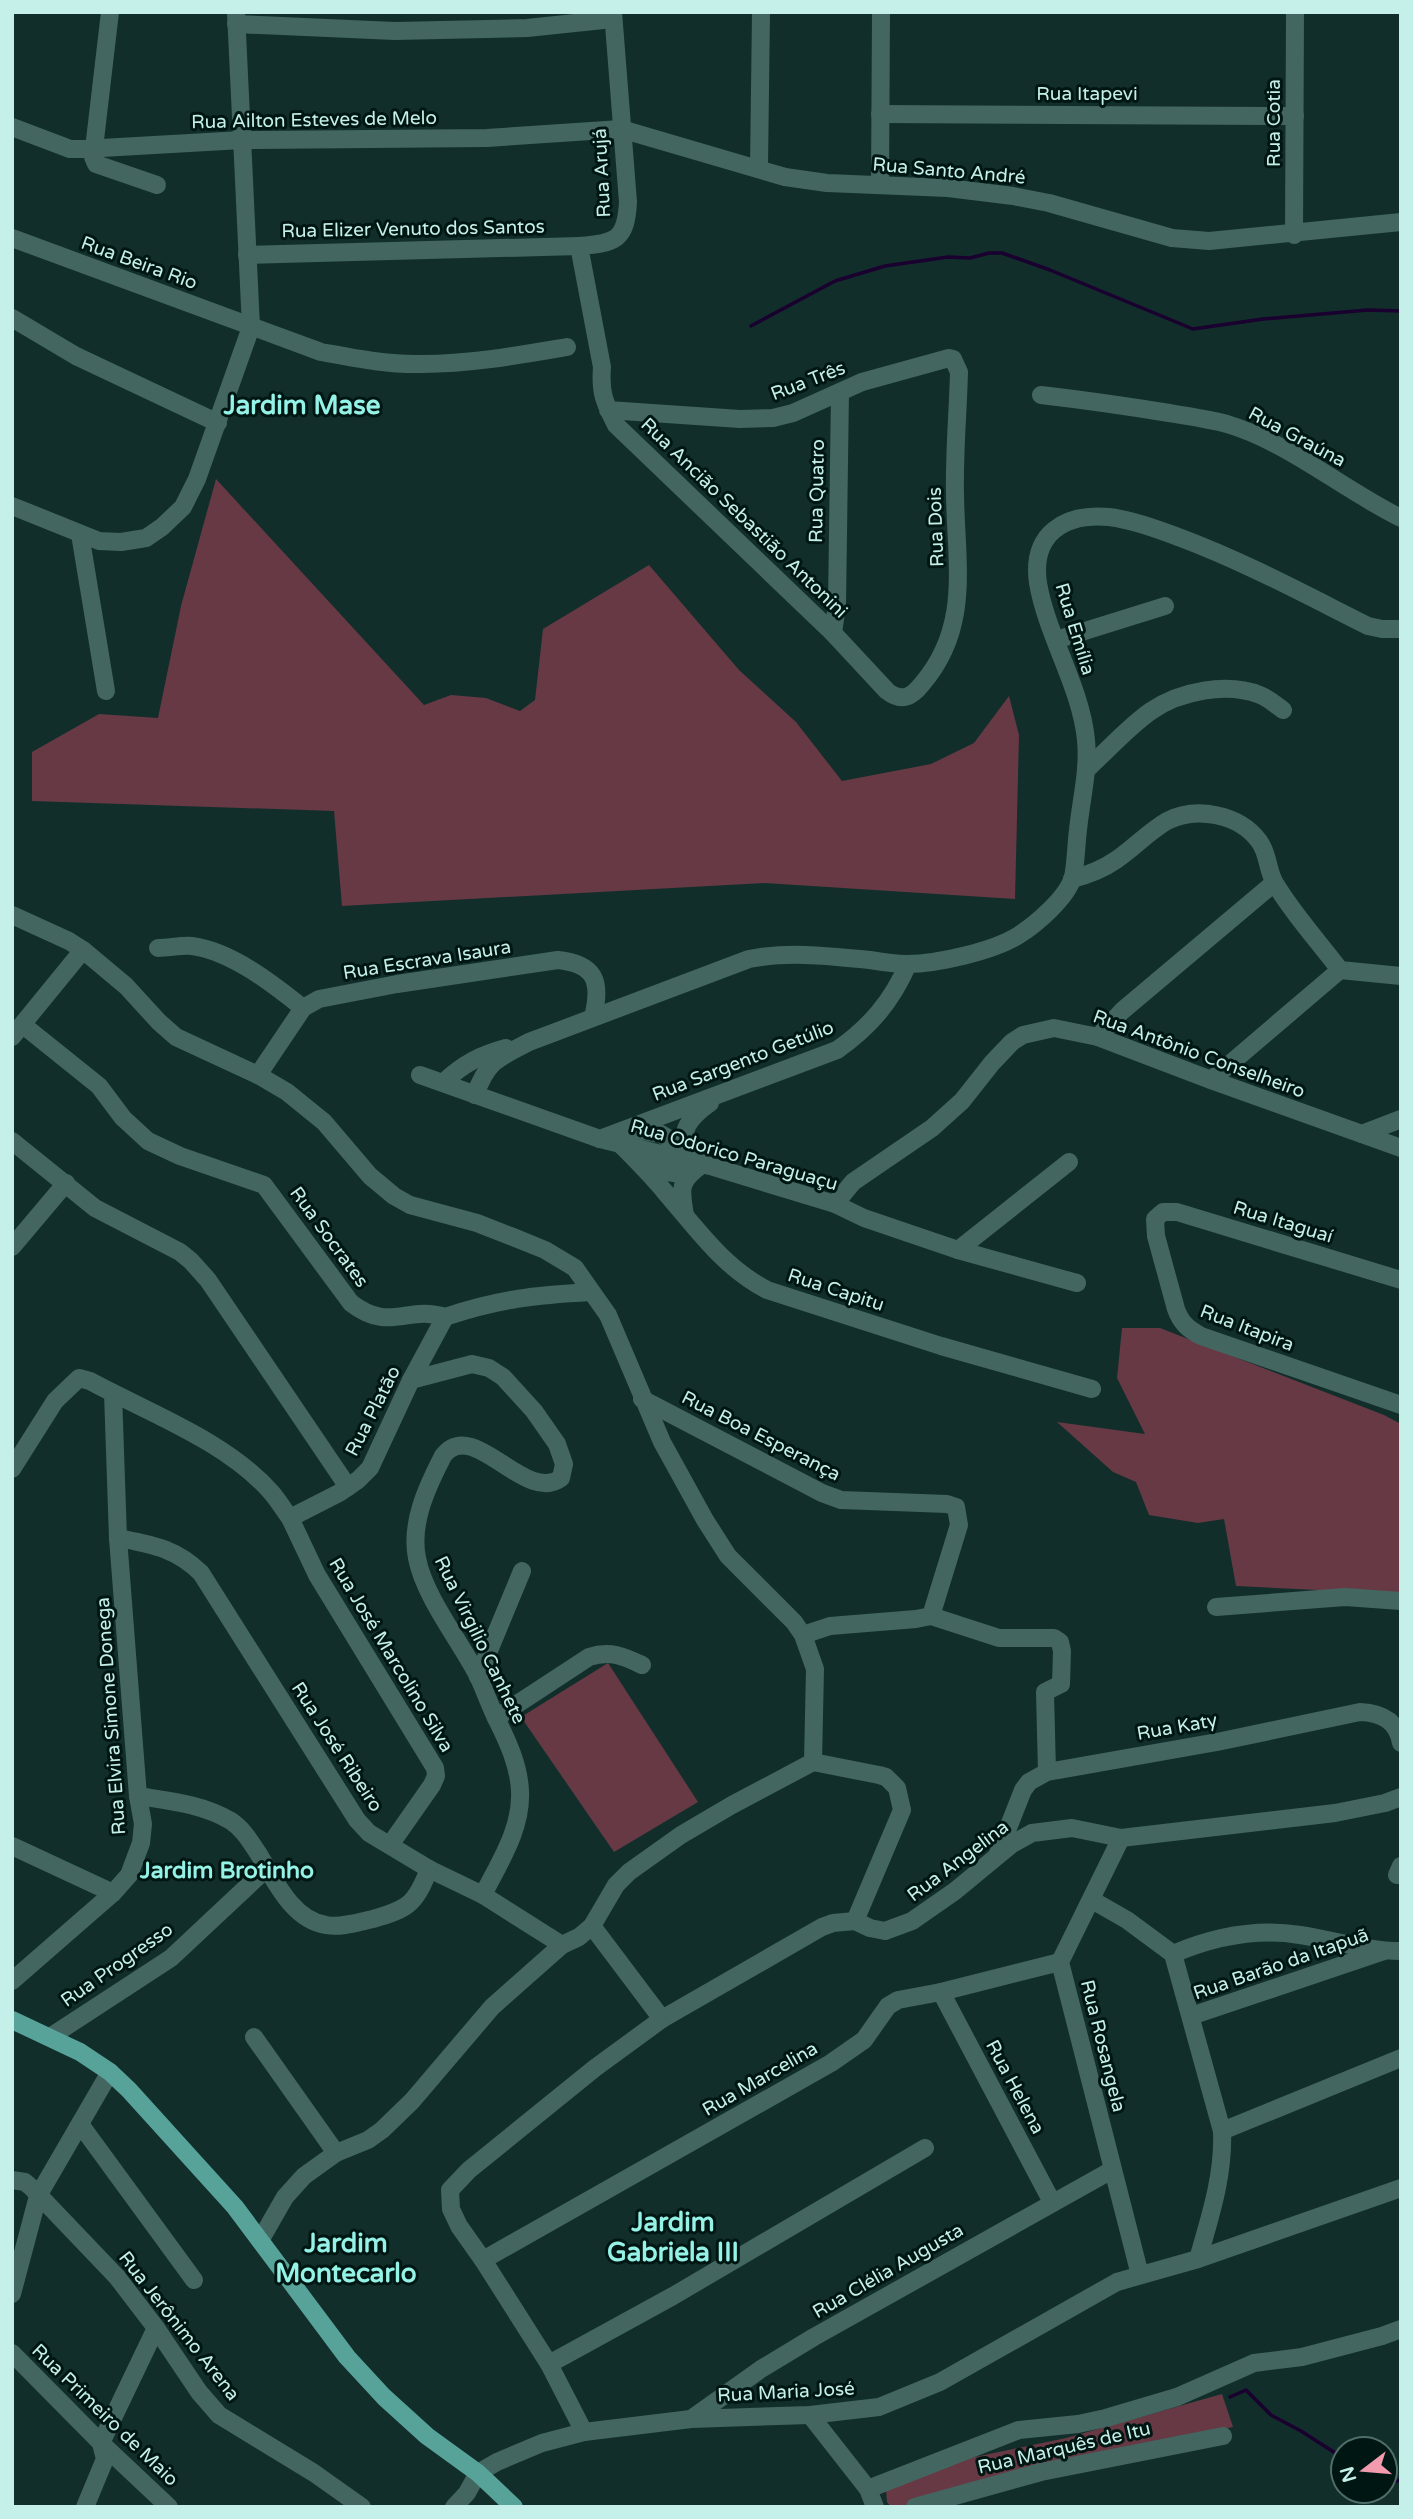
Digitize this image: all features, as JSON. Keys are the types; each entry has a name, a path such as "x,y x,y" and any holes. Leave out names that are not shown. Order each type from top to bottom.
{"main road":[{"path":"12,2020 80,2052 110,2072 152,2112 261,2239 347,2357 374,2387 427,2436 478,2473 514,2507"}],"street":[{"path":"110,12 93,157 96,164 157,185"},
{"path":"759,167 761,12"},
{"path":"880,185 881,12"},
{"name":"Rua Cotia","path":"1294,235 1295,12"},
{"path":"12,506 99,541 121,542 146,538 183,507 218,423 251,327 236,18 408,31 527,28 613,15"},
{"name":"Rua Arujá","path":"579,246 613,242 627,223 628,202 613,15"},
{"name":"Rua Itapevi","path":"880,114 1295,116"},
{"name":"Rua Ailton Esteves de Melo","path":"12,127 70,149 242,140 487,138 621,129"},
{"name":"Rua Santo André","path":"621,129 759,167 785,177 827,183 948,188 1013,196 1049,203 1172,238 1209,241 1294,235 1401,222"},
{"name":"Rua Beira Rio","path":"12,238 321,352 384,362 422,364 506,357 567,347"},
{"name":"Rua Elizer Venuto dos Santos","path":"247,255 579,246"},
{"name":"Rua Ancião Sebastião Antonini","path":"579,246 602,367 600,387 617,425 833,633 887,691 899,698 909,697"},
{"path":"12,318 76,356 218,423"},
{"name":"Rua Dois","path":"909,697 932,672 945,651 956,616 958,572 955,494 959,372 953,359 937,361"},
{"name":"Rua Três","path":"608,410 740,419 773,418 793,413 862,382 937,361"},
{"name":"Rua Quatro","path":"833,633 836,605 840,392"},
{"name":"Rua Graúna","path":"1041,395 1227,424 1299,458 1366,500 1401,518"},
{"name":"Rua Emília","path":"529,1042 724,968 769,955 838,957 908,964 963,956 1017,937 1039,920 1072,879 1086,770 1086,740 1080,713 1045,614 1038,582 1037,564 1042,544 1050,532 1060,525 1073,520 1110,517 1160,530 1223,554 1368,626 1401,629"},
{"path":"80,534 106,691"},
{"path":"1056,640 1165,606"},
{"path":"1086,770 1151,711 1187,695 1217,689 1240,690 1262,695 1283,710"},
{"path":"1072,879 1101,869 1118,859 1169,820 1195,814 1228,817 1258,840 1268,858 1274,883 1340,970"},
{"path":"1098,1037 1122,1011 1274,883"},
{"path":"12,915 83,950 126,986 159,1023 176,1037 258,1075 287,1093 324,1122 370,1176 394,1196 410,1205 477,1223 545,1250 575,1268 608,1315 642,1399 680,1478 728,1556 794,1622 803,1635 815,1669 813,1762"},
{"path":"159,948 192,946 230,960 278,988 303,1008 258,1075"},
{"path":"18,1031 83,950"},
{"name":"Rua Escrava Isaura","path":"303,1008 319,999 397,984 558,960 577,962 589,969 597,989 593,1017"},
{"name":"Rua Sargento Getúlio","path":"624,1136 743,1084 837,1050 880,1014 908,964"},
{"path":"1211,1080 1340,970 1401,976"},
{"name":"Rua Antônio Conselheiro","path":"835,1204 853,1182 932,1128 962,1101 1012,1042 1031,1032 1054,1028 1098,1037 1401,1148"},
{"name":"Rua Socrates","path":"18,1031 99,1086 123,1118 148,1141 180,1156 264,1185 351,1303 364,1313 388,1318 432,1312 445,1317"},
{"path":"444,1082 460,1067 474,1059 529,1042"},
{"path":"474,1095 485,1070 497,1059 529,1042"},
{"name":"Rua Odorico Paraguaçu","path":"421,1075 600,1139 624,1136 703,1164 835,1204 864,1218 958,1250 1077,1283"},
{"path":"689,1151 684,1134 692,1116 713,1100 743,1084"},
{"path":"1362,1134 1401,1119"},
{"path":"624,1136 661,1134 689,1151 703,1164 688,1175 681,1191 686,1216"},
{"name":"Rua Capitu","path":"624,1136 639,1163 729,1265 767,1290 941,1346 1092,1389"},
{"path":"12,1141 95,1208 180,1252 191,1261 208,1280 348,1487"},
{"path":"958,1250 1069,1162"},
{"path":"639,1163 660,1171 688,1175"},
{"path":"12,1247 66,1183"},
{"name":"Rua Itaguaí","path":"1155,1219 1163,1212 1177,1212 1401,1280"},
{"name":"Rua Itapira","path":"1155,1219 1154,1226 1176,1309 1185,1326 1201,1336 1401,1405"},
{"path":"445,1317 528,1296 592,1292"},
{"name":"Rua Platão","path":"290,1518 348,1487 370,1468 411,1380 445,1317"},
{"name":"Rua Virgilio Canhete","path":"411,1380 472,1364 489,1368 514,1388 534,1411 557,1444 564,1464 561,1478 544,1484 528,1478 474,1447 456,1446 448,1449 443,1456 419,1515 417,1558 424,1582 478,1677 515,1763 520,1791 517,1819 511,1839 483,1895"},
{"path":"12,1469 55,1401 79,1378 85,1379 212,1445 243,1466 271,1492 290,1518"},
{"name":"Rua Elvira Simone Donega","path":"12,1981 113,1893 129,1875 141,1843 143,1824 138,1796 118,1538 113,1394"},
{"name":"Rua Boa Esperança","path":"642,1399 822,1493 841,1500 947,1504 956,1507 959,1525 931,1616"},
{"name":"Rua José Marcolino Silva","path":"290,1518 317,1575 435,1768 436,1776 432,1785 390,1845"},
{"name":"Rua José Ribeiro","path":"118,1538 171,1550 201,1573 357,1820 369,1833 429,1869 483,1895 562,1945"},
{"path":"478,1677 522,1571"},
{"path":"1216,1607 1345,1597 1401,1601"},
{"path":"803,1635 830,1626 931,1616 999,1638 1057,1639 1061,1646 1061,1684 1045,1692 1047,1772 1029,1782 1023,1790 996,1859"},
{"path":"496,1718 596,1654 614,1653 642,1665"},
{"name":"Rua Katy","path":"1047,1772 1217,1742 1360,1712 1377,1713 1389,1719 1396,1728 1401,1743"},
{"path":"261,2239 285,2197 304,2176 336,2153 368,2140 382,2130 412,2101 492,2007 562,1945 579,1937 592,1926 616,1885 636,1867 691,1829 813,1762 886,1777 897,1788 902,1810 855,1921 822,1927 662,2019 595,2068 469,2170 450,2190 451,2209 459,2227 549,2364 584,2432"},
{"path":"138,1796 189,1804 230,1820 248,1838 283,1893 296,1908 311,1920 326,1925 368,1920 406,1908 422,1888 429,1869"},
{"name":"Rua Angelina","path":"855,1921 885,1931 912,1921 956,1891 1012,1844 1032,1833 1072,1828 1121,1838 1335,1813 1385,1804 1401,1797"},
{"path":"12,1828 14,1847 113,1893"},
{"name":"Rua Rosangela","path":"1121,1838 1060,1962 1140,2275"},
{"name":"Rua Progresso","path":"50,2037 171,1958 267,1868"},
{"path":"1091,1900 1127,1920 1173,1954 1222,2131 1220,2179 1198,2259"},
{"path":"592,1926 662,2019"},
{"path":"1173,1954 1222,1938 1272,1932 1392,1951"},
{"name":"Rua Barão da Itapuã","path":"1191,2016 1392,1951"},
{"name":"Rua Marcelina","path":"483,2260 831,2063 864,2040 888,2006 898,2000 1060,1962"},
{"name":"Rua Helena","path":"941,1992 1052,2202"},
{"path":"254,2037 336,2153"},
{"path":"1222,2131 1401,2058"},
{"path":"12,2294 38,2196 110,2072"},
{"path":"80,2124 194,2280"},
{"path":"549,2364 925,2148"},
{"name":"Rua Clélia Augusta","path":"691,2419 772,2362 1112,2170"},
{"name":"Rua Jerônimo Arena","path":"12,2180 25,2182 117,2277 199,2392 219,2415 314,2473 362,2507"},
{"name":"Rua Maria José","path":"478,2473 542,2443 584,2432 691,2419 810,2415 879,2407 907,2397 979,2361 1098,2291 1401,2188"},
{"path":"85,2507 105,2459 101,2443 156,2329"},
{"path":"868,2489 1018,2430 1078,2424 1106,2418 1177,2397 1254,2363 1302,2357 1401,2329"},
{"name":"Rua Primeiro de Maio","path":"12,2353 169,2507"},
{"path":"810,2415 868,2489 875,2507"},
{"name":"Rua Marquês de Itu","path":"915,2507 1041,2472 1223,2436"},
{"path":"454,2507 467,2493 478,2473"}],"shaded area":[{"path":"216,479 424,705 451,695 486,698 520,711 535,700 543,629 649,565 739,670 796,722 842,781 931,764 974,743 1009,696 1019,735 1015,899 765,883 342,906 334,811 32,801 32,752 99,714 158,718 181,606"},
{"path":"1122,1328 1160,1328 1401,1424 1401,1594 1236,1586 1224,1519 1198,1523 1149,1515 1136,1482 1113,1472 1057,1422 1145,1434 1117,1378"},
{"path":"608,1663 698,1802 614,1852 521,1717"},
{"path":"1222,2394 1233,2427 1012,2476 901,2507 891,2507 887,2502 886,2491 970,2458 1066,2438"}],"waterway":[{"path":"751,326 835,281 885,266 948,257 970,258 989,253 1002,253 1050,270 1193,329 1263,319 1368,310 1401,311"},
{"path":"1230,2397 1246,2390 1271,2415 1329,2449"}],"district":[{"name":"Jardim Mase","path":"302,405"},
{"name":"Jardim Brotinho","path":"227,1871"},
{"name":"Jardim Gabriela III","path":"673,2237"},
{"name":"Jardim Montecarlo","path":"346,2258"}]}
